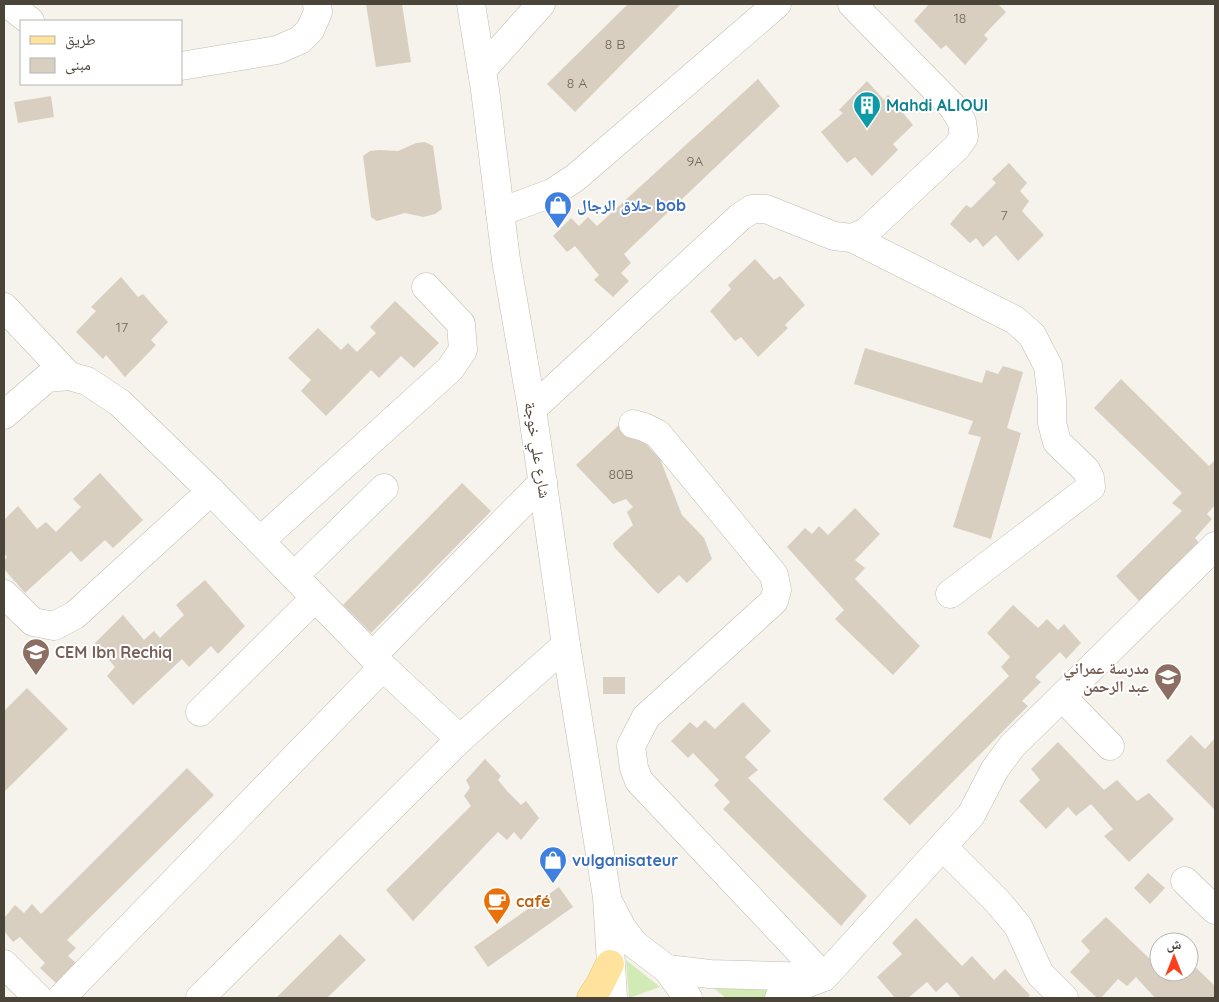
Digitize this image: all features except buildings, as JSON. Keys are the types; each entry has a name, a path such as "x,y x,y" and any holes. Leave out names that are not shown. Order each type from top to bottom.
{"main road":[{"path":"591,998 610,964"}],"street":[{"path":"8,4 29,20"},
{"path":"182,66 277,50 300,40 310,30 318,12 317,4"},
{"name":"شارع علي خوجة","path":"471,4 482,70 506,260 532,409 566,644 607,897"},
{"path":"482,70 541,4"},
{"path":"500,212 552,193 575,178 777,4"},
{"path":"852,4 953,107 962,122 964,137 957,148 866,232 852,238"},
{"path":"532,409 740,217 752,209 766,209 834,236 852,238 1015,320 1032,335 1048,366 1052,399 1052,423 1057,442 1086,470 1090,478 1090,487 950,594"},
{"path":"260,541 450,369 463,350 461,324 426,287"},
{"path":"4,307 69,376"},
{"path":"4,415 47,378 69,376 86,381 120,404 211,491 378,662 460,739"},
{"path":"633,424 658,434 774,575 777,590 774,601 646,717 631,746 634,768 640,781 822,988"},
{"path":"61,998 378,662 543,482"},
{"path":"294,576 384,488"},
{"path":"4,594 33,622 54,626 74,615 211,491"},
{"path":"822,988 971,815 995,769 1012,746 1215,546"},
{"path":"200,712 315,598"},
{"path":"200,998 460,739 566,644"},
{"path":"1062,697 1110,746"},
{"path":"943,847 1018,926 1040,974 1064,998"},
{"path":"1185,881 1215,910"},
{"path":"607,897 613,998"},
{"path":"607,897 618,922 634,944 667,969 688,998"},
{"path":"4,964 38,998"},
{"path":"667,969 710,974 781,977 822,988"},
{"path":"779,998 798,987 822,988"}],"green space":[{"path":"626,960 660,987 629,998"},
{"path":"741,987 779,990 764,998 726,998 715,989"}],"place":[{"name":"Mahdi ALIOUI","path":"867,129"},
{"name":"حلاق الرجال bob","path":"558,229"},
{"name":"CEM Ibn Rechiq","path":"36,676"},
{"name":"مدرسة عمراني عبد الرحمن","path":"1168,701"},
{"name":"vulganisateur","path":"553,884"},
{"name":"café","path":"497,925"}]}
